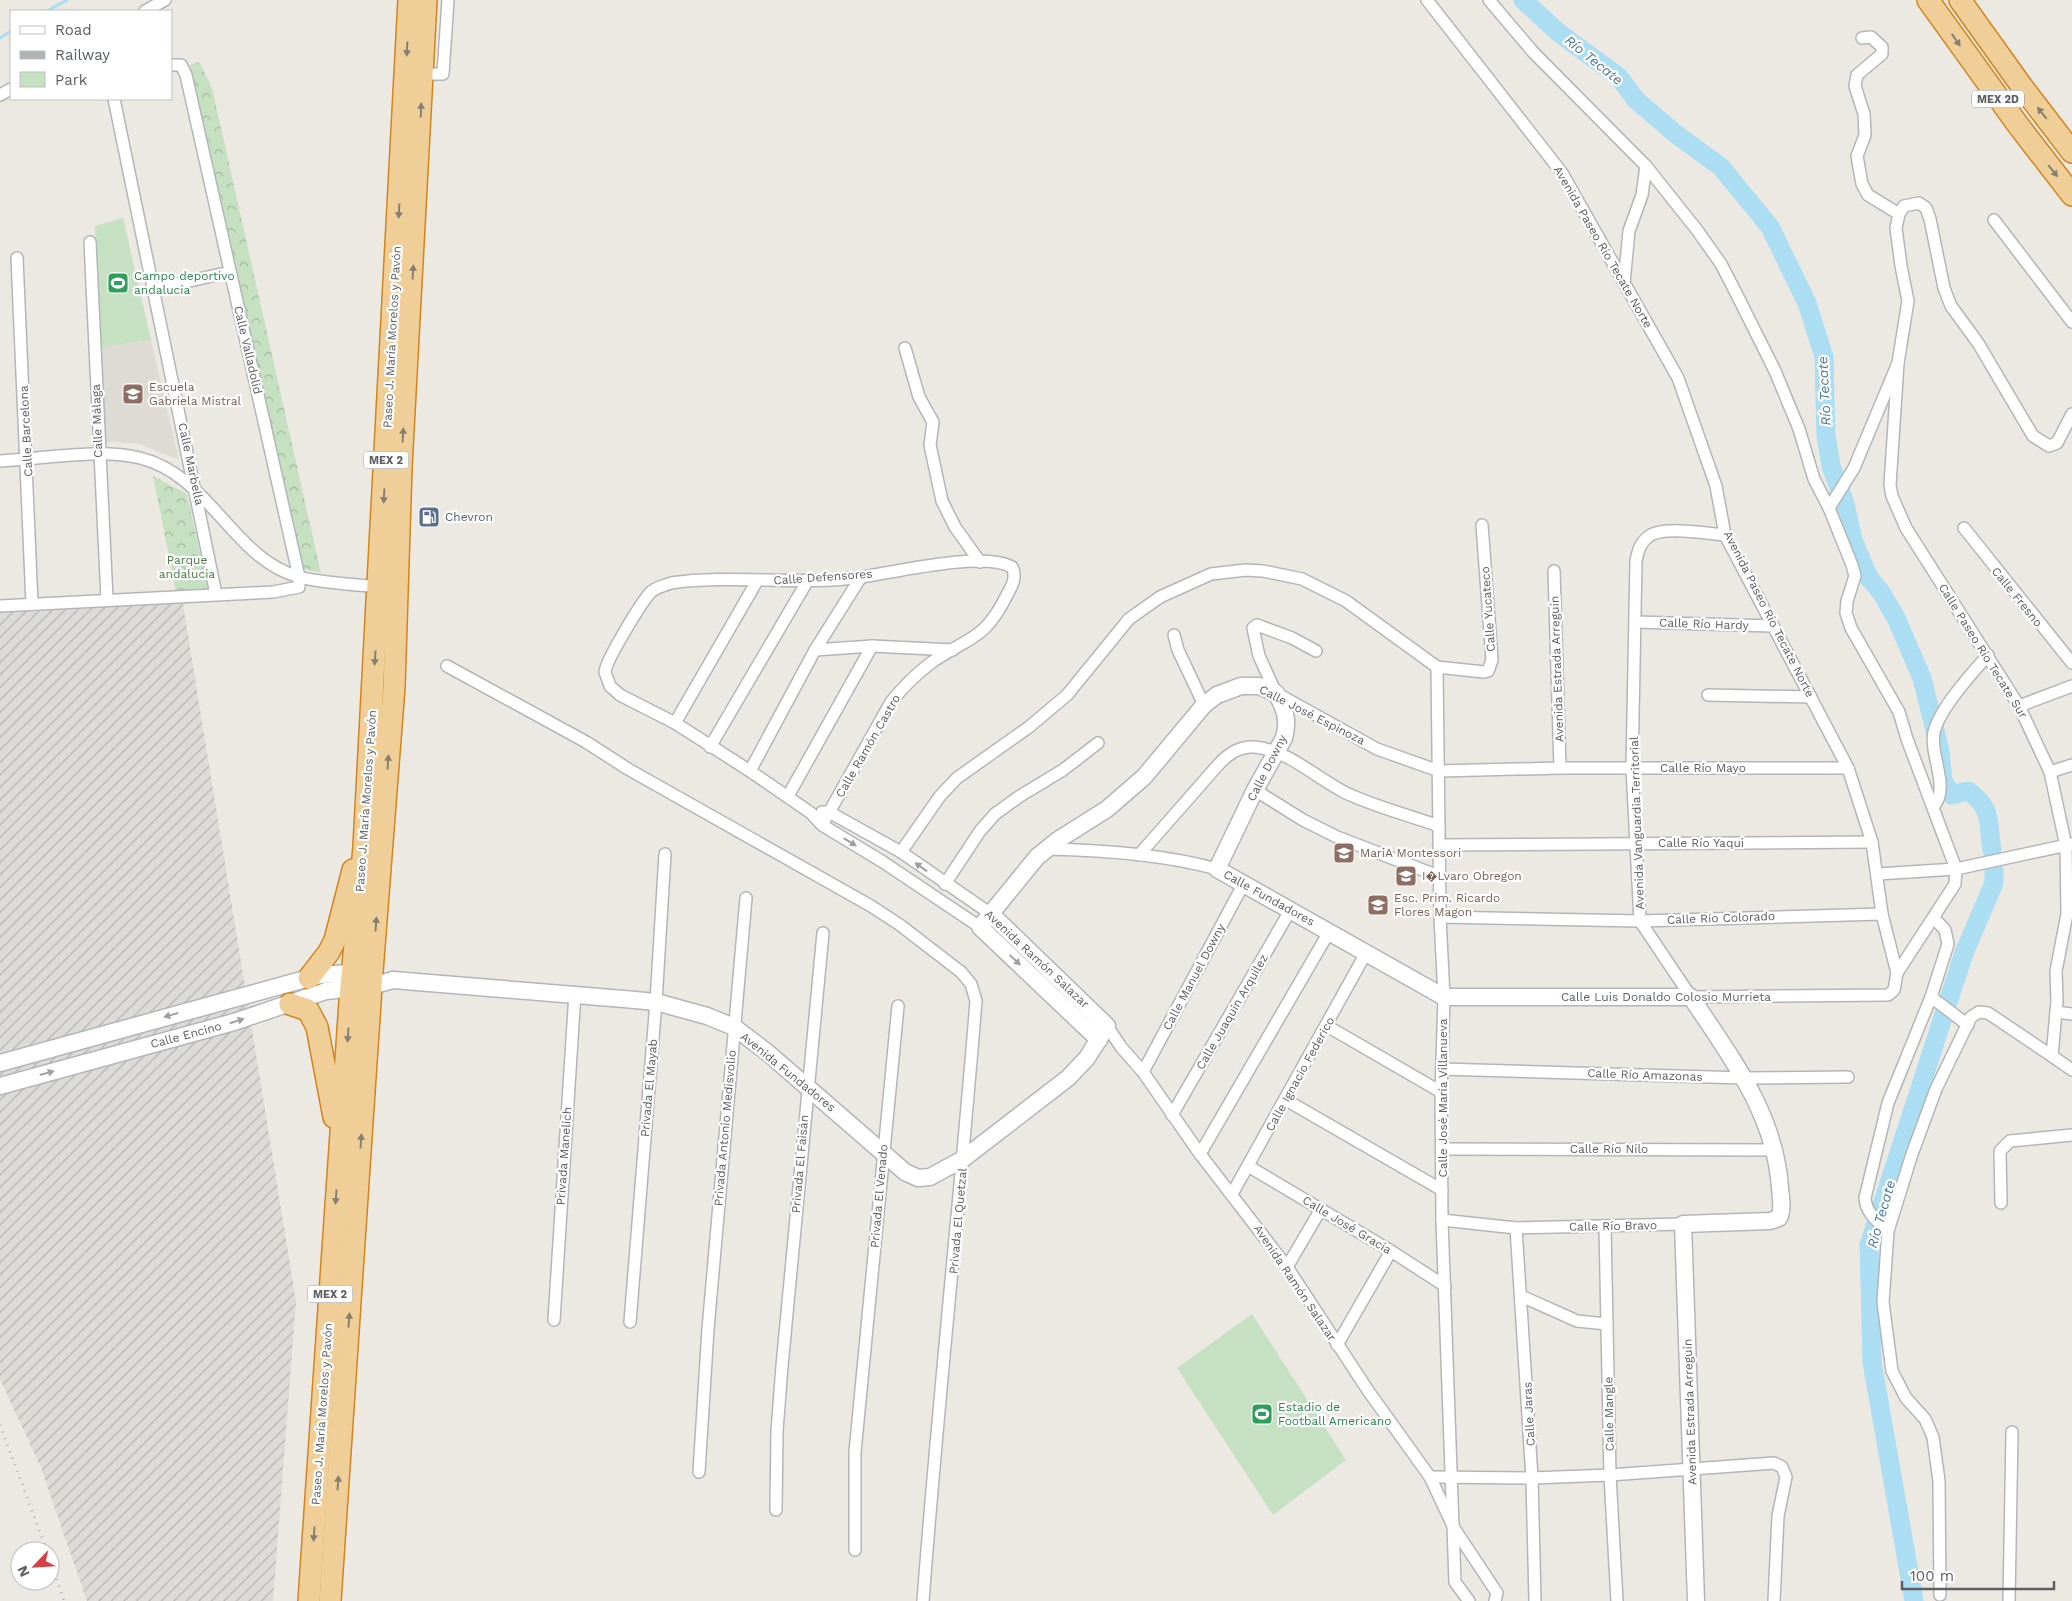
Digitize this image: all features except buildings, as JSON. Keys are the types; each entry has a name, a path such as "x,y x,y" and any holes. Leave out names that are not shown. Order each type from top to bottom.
{"highway":[{"name":"Paseo J. María Morelos y Pavón","path":"310,1601 340,1148 362,979 394,687 388,588 410,0"},
{"name":"Paseo J. María Morelos y Pavón","path":"330,1601 362,979 364,847 388,588 426,0"},
{"name":"MEX 2D","path":"1928,0 2018,125 2072,195"},
{"name":"MEX 2D","path":"1960,0 2072,152"},
{"path":"309,978 329,952 335,940 352,873 364,847"},
{"path":"290,1004 308,1010 317,1027 340,1148"}],"street":[{"path":"147,10 165,0"},
{"path":"422,74 443,74 448,0"},
{"name":"Avenida Paseo Río Tecate Norte","path":"1427,0 1562,173 1678,378 1716,486 1725,535 1848,768 1872,842 1878,874 1882,914 1897,972"},
{"path":"1488,0 1533,52 1646,166 1697,230 1721,264 1775,371 1799,429 1814,479 1829,508 1854,576 1847,601 1846,613 1851,628 1899,712 1907,739 1956,869 1955,884 1897,972"},
{"path":"1862,38 1871,37 1882,47 1882,54 1857,75 1855,86 1864,114 1865,135 1857,156 1862,184 1868,195 1899,214"},
{"name":"Calle Valladolid","path":"176,65 186,75 299,577"},
{"name":"Calle Marbella","path":"114,100 196,489 216,594"},
{"path":"1624,283 1629,231 1642,195 1646,166"},
{"path":"1829,508 1854,468 1898,363 1908,301 1900,266 1896,228 1899,214 1904,206 1919,203 1926,208 1944,288 1951,306 1978,344 2034,436 2048,446 2057,443 2072,414"},
{"path":"1994,220 2072,322"},
{"name":"Calle Málaga","path":"90,242 107,600"},
{"name":"Calle Barcelona","path":"17,258 28,460 32,604"},
{"path":"154,288 230,272"},
{"path":"905,348 919,397 933,422 930,445 942,502 955,526 980,562"},
{"name":"Calle Paseo Río Tecate Sur","path":"1898,363 1890,485 1900,514 1906,528 2020,706 2050,772 2069,845 2069,914 2056,971 2056,1012 2052,1056"},
{"path":"0,462 99,455 141,458 176,474 196,489 239,538 277,566 299,577 388,588"},
{"name":"Calle Yucateco","path":"1437,668 1484,672 1488,671 1491,666 1482,525"},
{"name":"Calle Fresno","path":"1964,528 2072,663"},
{"name":"Avenida Vanguardia Territorial","path":"1725,535 1682,531 1656,532 1648,536 1642,543 1636,561 1632,768 1638,843 1640,921 1744,1078 1770,1129 1779,1171 1781,1215"},
{"name":"Calle Defensores","path":"620,695 606,678 605,666 650,592 663,586 681,582 808,580 861,577 914,567 980,562 1000,562 1012,567"},
{"name":"Calle Ramón Castro","path":"822,825 891,702 903,688 932,662 983,632 992,623 1013,584 1014,571 1012,567"},
{"path":"901,852 940,796 957,778 1029,727 1057,704 1129,619 1160,597 1210,574 1239,570 1263,571 1302,579 1317,585 1346,601 1437,668"},
{"name":"Avenida Estrada Arreguín","path":"1554,571 1560,768"},
{"path":"0,606 290,589 299,587 299,577"},
{"path":"750,771 815,650 861,577"},
{"path":"710,747 808,580"},
{"path":"675,723 757,581"},
{"name":"Calle Río Hardy","path":"1635,622 1773,626"},
{"name":"Calle Downy","path":"1218,869 1255,790 1284,738 1287,719 1285,709 1265,673 1252,628 1257,625 1292,638 1316,651"},
{"path":"1174,635 1178,650 1204,705"},
{"path":"815,650 872,646 953,650"},
{"path":"788,796 872,646"},
{"path":"1933,806 1941,794 1933,740 1935,730 1960,686 1988,656"},
{"name":"Privada El Quetzal","path":"447,666 586,742 635,773 872,906 961,972 971,984 976,1001 964,1159 941,1397 935,1440 923,1601"},
{"name":"Calle José María Villanueva","path":"1437,668 1440,917 1444,997 1441,1092 1443,1149 1442,1220 1454,1528"},
{"name":"Calle José Espinoza","path":"980,927 1020,877 1046,849 1108,809 1138,782 1161,760 1190,720 1204,705 1217,695 1241,686 1259,686 1377,749 1439,771"},
{"path":"2020,706 2072,686"},
{"name":"Avenida Ramón Salazar","path":"620,695 675,723 750,771 811,813 822,825 883,862 980,927 1121,1047 1143,1072 1200,1154 1286,1267 1337,1345 1430,1478 1454,1528 1496,1597"},
{"path":"1708,695 1811,697"},
{"path":"945,884 980,831 995,814 1020,796 1056,775 1098,743"},
{"path":"1139,855 1230,754 1239,749 1253,747 1276,752 1346,792 1440,826"},
{"path":"2050,772 2072,765"},
{"name":"Calle Río Mayo","path":"1439,771 1560,768 1848,768"},
{"path":"1255,790 1303,820 1337,837 1441,877"},
{"path":"811,813 830,812"},
{"name":"Avenida Ramón Salazar","path":"830,812 901,852 991,914 1103,1033"},
{"name":"Calle Río Yaqui","path":"1440,845 1872,842"},
{"path":"1878,874 1956,869 2069,845"},
{"name":"Calle Fundadores","path":"1046,849 1139,855 1193,863 1218,869 1444,997"},
{"name":"Privada El Mayab","path":"630,1322 656,1002 665,854"},
{"name":"Calle Manuel Downy","path":"1143,1072 1244,883"},
{"name":"Privada Antonio Medisvolio","path":"699,1472 708,1329 746,898"},
{"name":"Calle Juaquin Arquilez","path":"1172,1115 1291,910"},
{"name":"Calle Río Colorado","path":"1440,917 1640,921 1882,914"},
{"path":"1888,1231 1870,1214 1865,1198 1888,1103 1931,997 1948,944 1945,930 1934,918"},
{"path":"1200,1154 1329,932"},
{"name":"Privada El Faisán","path":"776,1510 777,1431 782,1366 807,1086 823,933"},
{"name":"Calle Ignacio Federico","path":"1232,1194 1286,1100 1366,953"},
{"name":"Calle Encino","path":"0,1063 309,978 336,972 362,979"},
{"name":"Calle Luis Donaldo Colosio Murrieta","path":"1444,997 1888,995 1894,990 1897,972"},
{"name":"Calle Encino","path":"0,1086 234,1022 362,979"},
{"name":"Avenida Fundadores","path":"362,979 575,993 656,1002 701,1014 734,1028 807,1086 905,1172 918,1178 937,1175 964,1159 1068,1078 1087,1058 1103,1033"},
{"name":"Privada Manelich","path":"554,1320 575,993"},
{"path":"1931,997 1968,1025"},
{"name":"Privada El Venado","path":"854,1550 855,1452 882,1152 898,1006"},
{"path":"1940,1595 1939,1480 1933,1437 1925,1419 1906,1398 1892,1371 1883,1302 1888,1231 1912,1154 1936,1089 1971,1016 1979,1012 1988,1013 2072,1070"},
{"path":"2056,1012 2072,1014"},
{"path":"1327,1026 1441,1092"},
{"name":"Calle Río Amazonas","path":"1442,1069 1744,1078 1848,1077"},
{"path":"1286,1100 1442,1190"},
{"path":"2001,1203 2000,1151 2003,1146 2010,1141 2072,1135"},
{"name":"Calle Río Nilo","path":"1443,1149 1775,1150"},
{"name":"Calle José Gracia","path":"1248,1166 1391,1251 1445,1286"},
{"path":"1286,1267 1321,1209"},
{"name":"Calle Río Bravo","path":"1442,1220 1516,1228 1770,1221 1779,1218 1781,1215"},
{"name":"Avenida Estrada Arreguín","path":"1683,1224 1693,1470 1696,1601"},
{"name":"Calle Mangle","path":"1605,1226 1610,1475 1617,1601"},
{"name":"Calle Jaras","path":"1516,1228 1532,1478 1535,1601"},
{"path":"1337,1345 1391,1251"},
{"path":"1521,1296 1577,1321 1607,1324"},
{"path":"2009,1601 2012,1432"},
{"path":"1430,1478 1532,1478 1610,1475 1774,1463 1782,1467 1786,1477 1778,1516 1774,1601"},
{"name":"Avenida Ramón Salazar","path":"1454,1528 1457,1601"},
{"path":"1455,1582 1468,1601"}],"shaded area":[{"name":"Escuela Gabriela Mistral","path":"151,340 179,460 139,444 104,441 101,347"},
{"path":"182,598 296,1301 273,1601 87,1601 41,1468 0,1379 0,612"}],"green space":[{"path":"199,62 212,88 321,573 300,568 190,65"},
{"name":"Campo deportivo andalucia","path":"123,218 151,340 101,347 95,226"},
{"name":"Parque andalucia","path":"153,476 187,494 208,590 176,591"},
{"name":"Estadio de Football Americano","path":"1252,1314 1346,1460 1273,1515 1177,1368"}],"waterway":[{"name":"Río Tecate","path":"49,10 67,0"},
{"name":"Río Tecate","path":"1523,0 1559,33 1619,77 1636,100 1677,135 1721,167 1770,227 1807,303 1824,357 1826,435 1831,466 1845,504 1853,540 1869,578 1881,592 1896,618 1922,678 1940,751 1943,781 1952,795 1968,791 1982,804 1988,817 1992,850"},
{"name":"Río Tecate","path":"0,38 10,32"},
{"name":"Río Tecate","path":"1914,1601 1872,1362 1869,1245 1964,953 1994,883 1994,871"}],"railway":[{"path":"0,1425 43,1541"},
{"path":"60,1589 64,1601"}],"place":[{"name":"Campo deportivo andalucia","path":"118,283"},
{"name":"Escuela Gabriela Mistral","path":"133,394"},
{"name":"Chevron","path":"429,517"},
{"name":"MariA Montessori","path":"1344,853"},
{"name":"I�Lvaro Obregon","path":"1406,876"},
{"name":"Esc. Prim. Ricardo Flores Magon","path":"1378,905"},
{"name":"Estadio de Football Americano","path":"1262,1414"}]}
